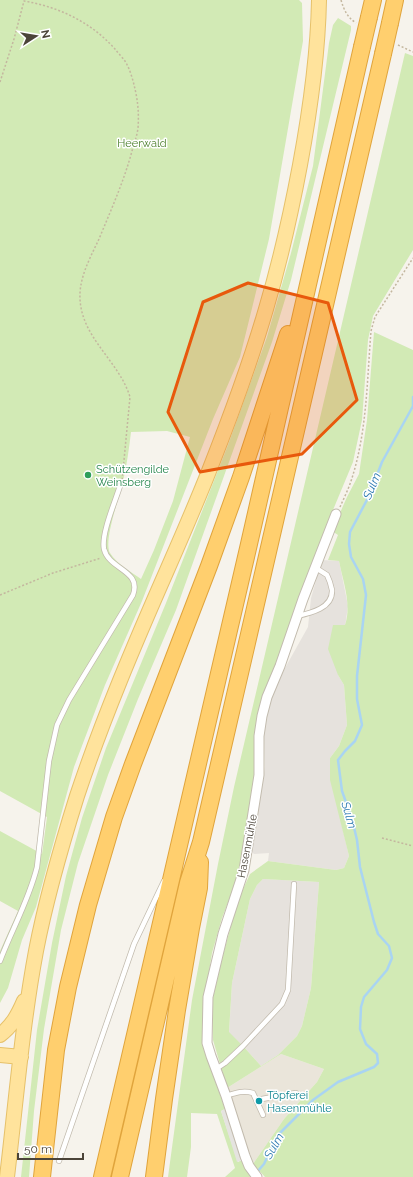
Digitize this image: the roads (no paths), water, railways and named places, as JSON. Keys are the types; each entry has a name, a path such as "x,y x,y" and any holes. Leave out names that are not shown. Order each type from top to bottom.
{"highway":[{"path":"102,1177 179,849 373,0"},
{"path":"120,1177 188,883 201,842 388,49 390,23 395,0"},
{"path":"42,1177 56,1050 68,987 88,904 114,817 132,764 214,552 251,448 279,359 309,278"},
{"path":"154,1177 177,1010 199,888 201,842"}],"main road":[{"path":"7,1177 21,1057 36,950 56,870 79,791 98,736 123,673 208,474 239,394 267,308 291,211 305,139 313,83 319,0"},
{"path":"0,1035 14,1022 30,990"},
{"path":"0,1039 10,1041 21,1057"},
{"path":"0,1055 21,1057"}],"street":[{"name":"Hasenmühle","path":"257,1177 245,1156 208,1043 208,997 223,934 244,870 259,775 259,736 267,696 280,666 297,616 336,514"}],"lane":[{"path":"0,961 33,884 37,867 49,761 57,725 69,700 110,635 135,589 133,580 107,556 104,549 104,536 120,486"},
{"path":"297,616 314,612 325,606 331,599 332,590 327,574 316,568"},
{"path":"59,1161 134,944 179,849"},
{"path":"216,1069 225,1063 243,1046 282,1004 288,990 294,884"},
{"path":"226,1096 246,1091 253,1093 262,1115"},
{"path":"256,1100 296,1093"}],"waterway":[{"name":"Sulm","path":"257,1172 264,1164 277,1136 313,1100 338,1082 374,1067 378,1063 377,1054 366,1044 360,1029 361,1007 364,997 387,970 392,958 389,946 378,934 374,922 360,867 357,840 352,819 342,791 338,760 355,741 362,725 357,699 357,676 366,595 363,579 351,557 349,544 350,532 369,496 382,462 413,406 413,397"}],"place":[{"name":"Schützengilde Weinsberg","path":"88,475"},
{"name":"Töpferei Hasenmühle","path":"259,1101"}],"park label":[{"name":"Heerwald","path":"142,143"}]}
